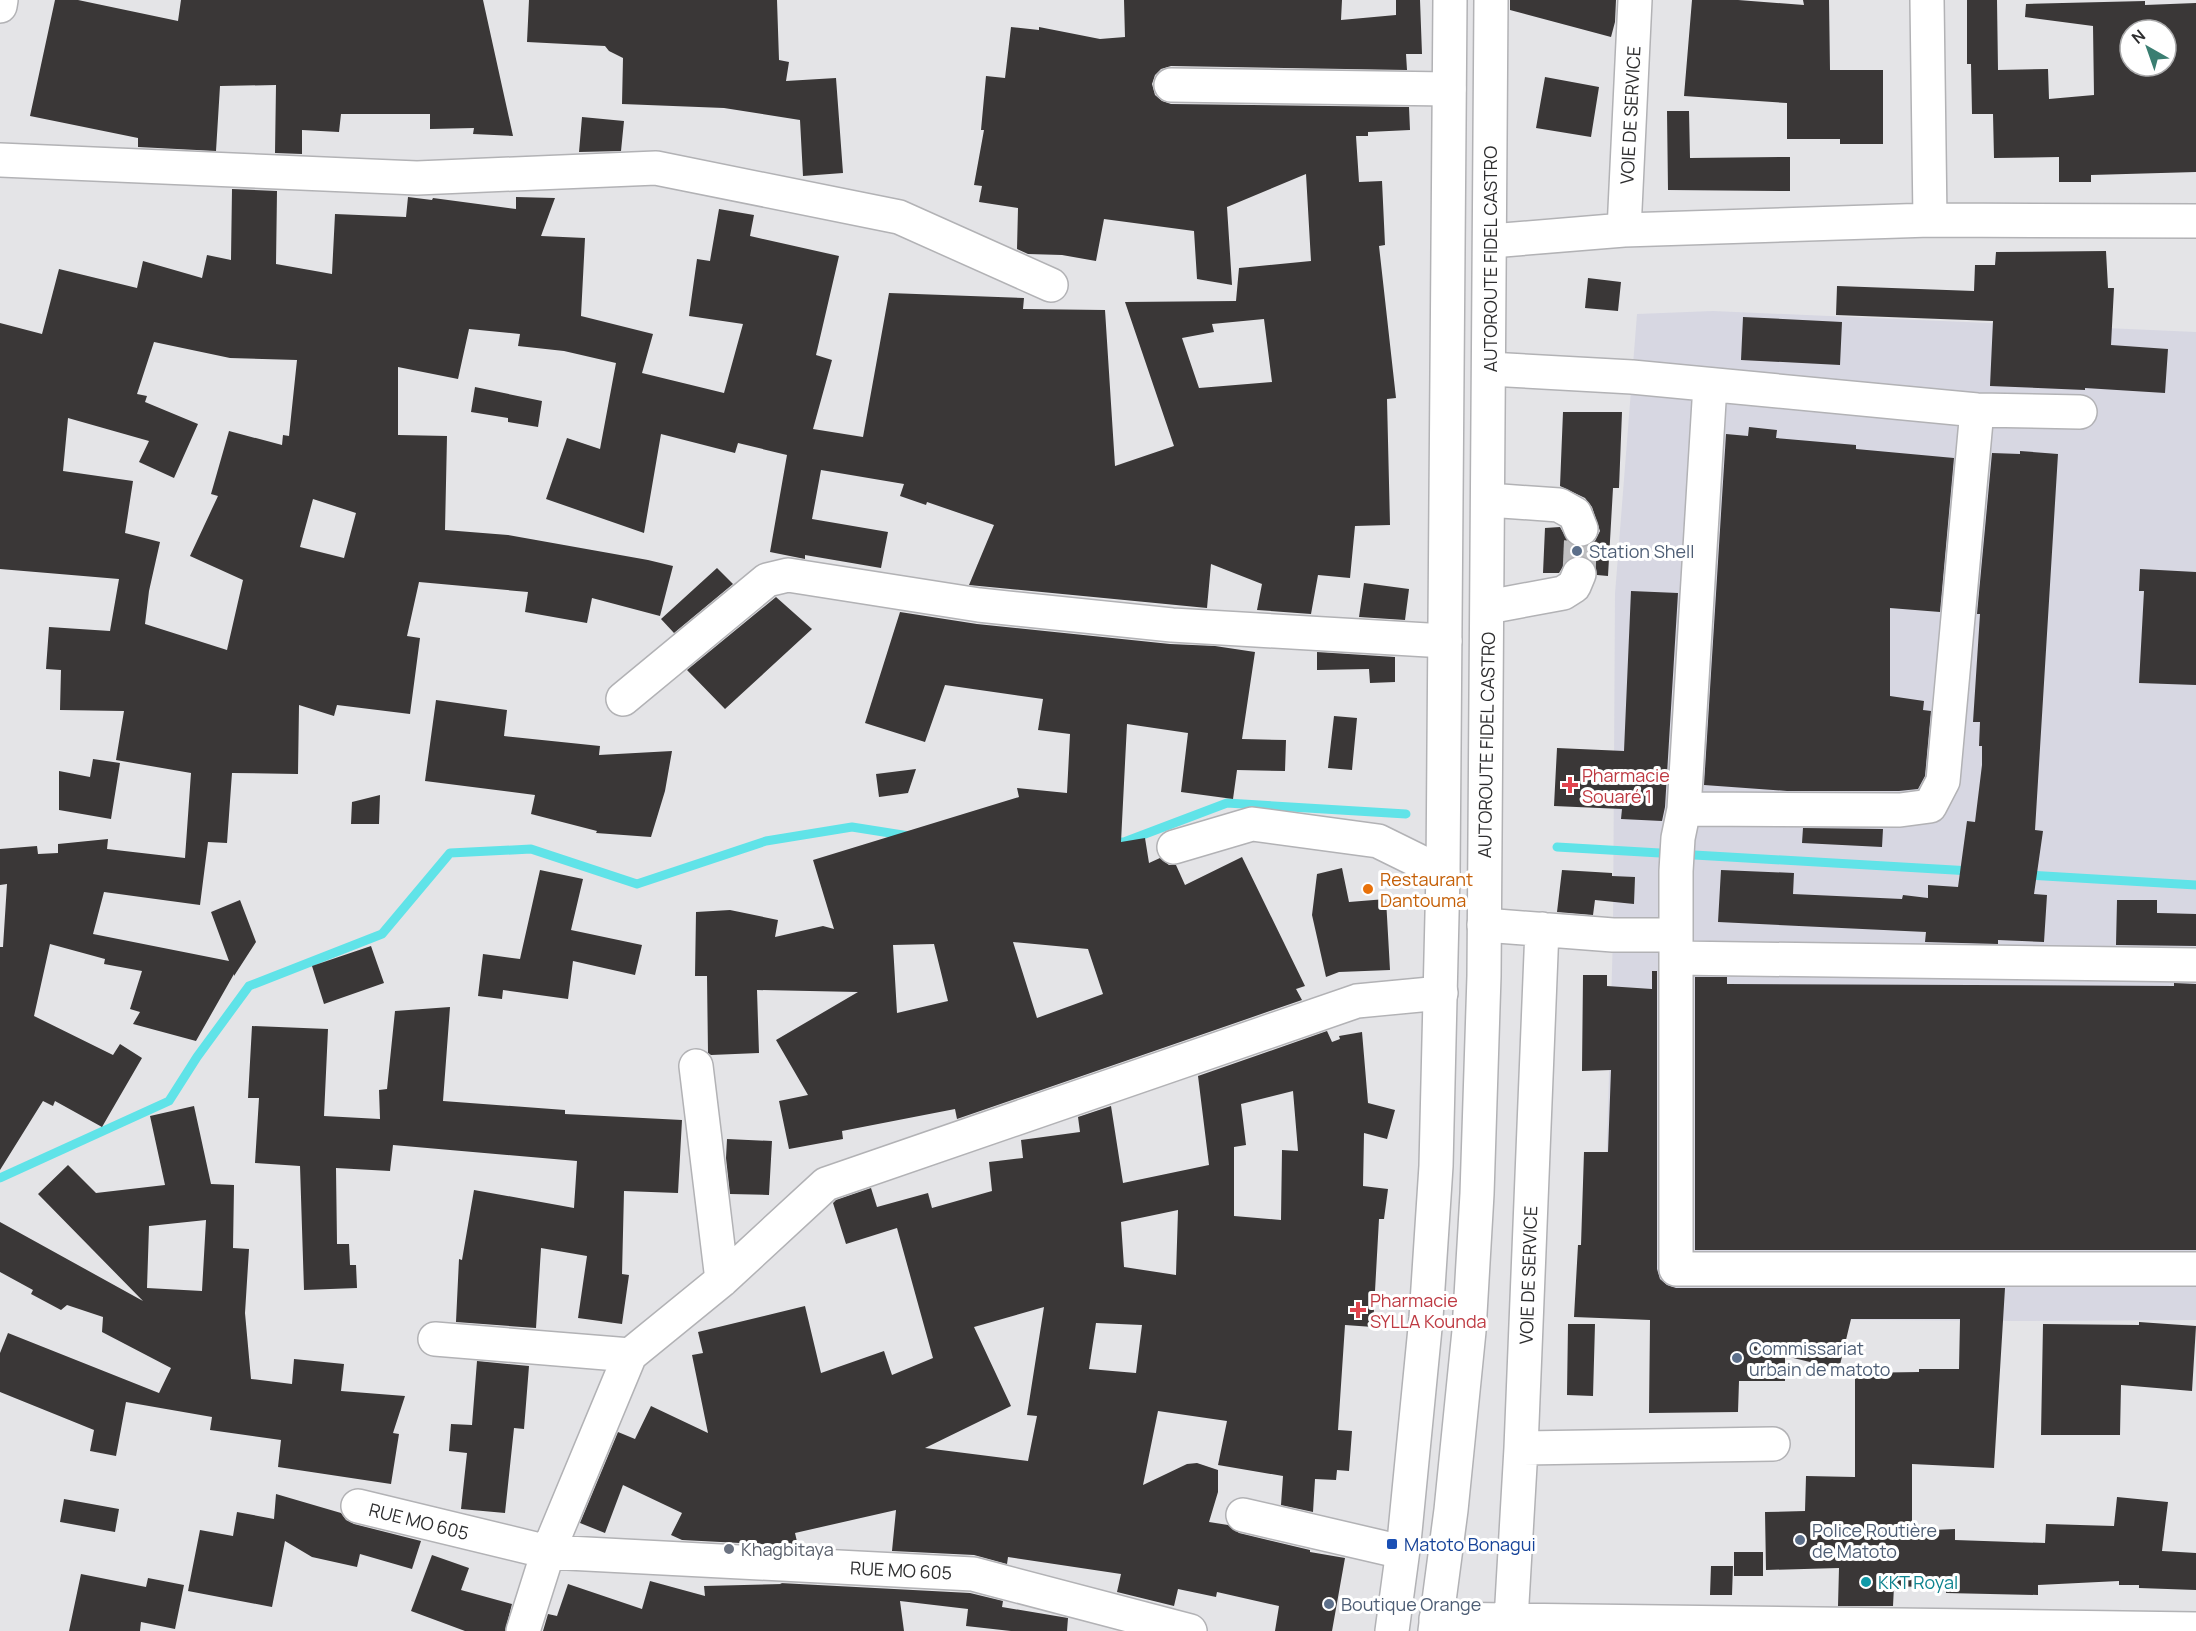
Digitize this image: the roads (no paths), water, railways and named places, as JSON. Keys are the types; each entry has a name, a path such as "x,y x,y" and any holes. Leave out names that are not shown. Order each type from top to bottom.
{"main road":[{"path":"0,6 1,0"},
{"path":"1392,1631 1427,1294 1436,1166 1442,993 1450,0"},
{"name":"AUTOROUTE FIDEL CASTRO","path":"1435,1625 1451,1510 1469,1331 1477,1194 1484,976 1491,0"},
{"name":"VOIE DE SERVICE","path":"1624,230 1635,0"},
{"path":"1927,0 1930,220"},
{"path":"1171,85 1449,89"},
{"path":"0,160 417,178 656,168 899,217 1051,285"},
{"path":"1491,242 1624,230 1930,220 2196,221"},
{"path":"1489,369 1632,377 1977,410 2080,411"},
{"path":"1710,385 1676,871 1676,1269 2196,1269"},
{"path":"1681,823 1900,810 1930,806 1943,781 1977,410"},
{"path":"1488,500 1559,505 1575,514 1581,529"},
{"path":"1488,607 1563,593 1574,586 1579,574"},
{"path":"623,699 767,580 788,575 979,605 1172,625 1445,641"},
{"path":"1174,847 1252,824 1378,841 1443,873"},
{"path":"1484,926 1613,935 1676,946 2196,965"},
{"name":"VOIE DE SERVICE","path":"1511,1620 1521,1448 1542,929"},
{"path":"523,1631 548,1552 630,1354 722,1280 826,1184 1357,1001 1442,993"},
{"path":"696,1066 722,1280"},
{"path":"435,1339 630,1354"},
{"path":"1521,1448 1773,1444"},
{"name":"RUE MO 605","path":"358,1506 548,1552 973,1574 1190,1631"},
{"path":"1244,1515 1402,1552"},
{"path":"1435,1625 1511,1620 2196,1629"}],"waterway":[{"path":"1115,842 1124,842 1227,803 1406,814"},
{"path":"0,1178 169,1101 197,1057 249,986 382,934 450,853 531,849 637,884 766,841 852,827 909,836"},
{"path":"1557,847 1971,871"},
{"path":"2026,875 2196,885"}],"tunnel":[{"path":"1579,574 1581,529"}],"place":[{"name":"Station Shell","path":"1577,551"},
{"name":"Pharmacie Souaré 1","path":"1570,785"},
{"name":"Restaurant Dantouma","path":"1368,889"},
{"name":"Pharmacie SYLLA Kounda","path":"1358,1310"},
{"name":"Commissariat urbain de matoto","path":"1737,1358"},
{"name":"Police Routière de Matoto","path":"1800,1540"},
{"name":"Matoto Bonagui","path":"1392,1544"},
{"name":"Khagbitaya","path":"729,1549"},
{"name":"KKT Royal","path":"1866,1582"},
{"name":"Boutique Orange","path":"1329,1604"}]}
